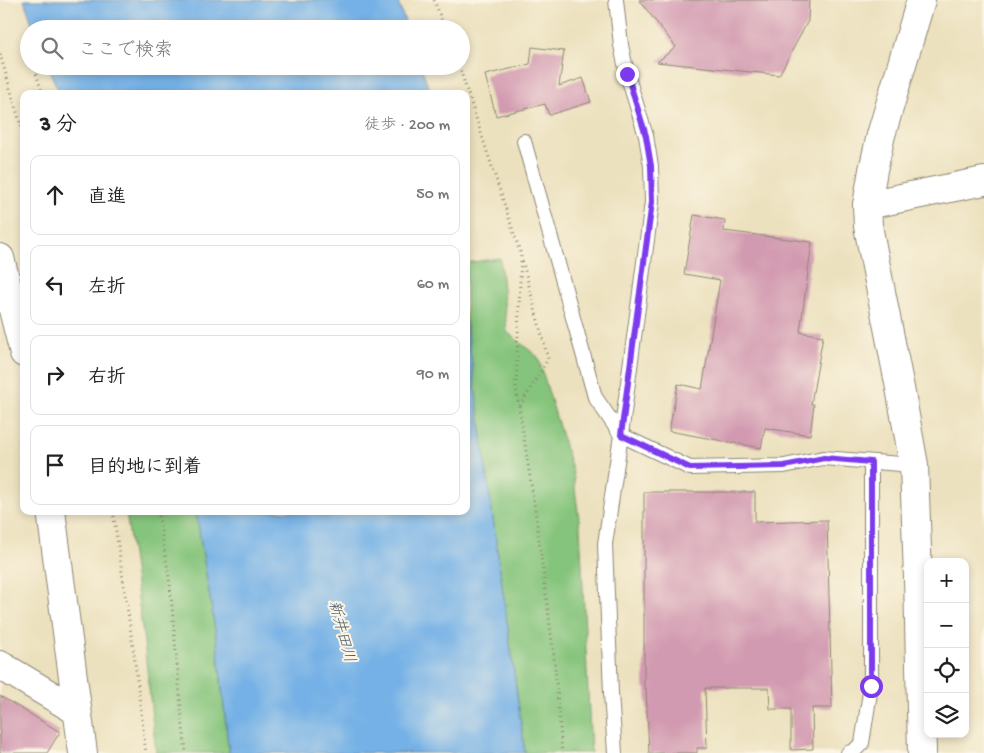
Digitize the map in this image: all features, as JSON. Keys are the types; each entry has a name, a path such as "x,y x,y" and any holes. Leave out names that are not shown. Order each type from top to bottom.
{"street":[{"path":"921,0 881,135 867,205 868,226 914,465 922,753"},
{"path":"867,205 984,181"},
{"path":"0,258 20,337"},
{"path":"52,515 83,753"},
{"path":"0,665 77,711"}],"lane":[{"path":"615,753 605,544 652,202 651,166 646,136 627,74 621,45 616,0"},
{"path":"524,141 595,397 621,435 690,468 784,466 824,458 914,465"},
{"path":"848,753 854,751 862,743 871,686 871,462"}],"path":[{"path":"434,0 442,20"},
{"path":"0,54 20,122"},
{"path":"36,75 42,90"},
{"path":"462,75 467,90"},
{"path":"470,99 522,255 548,359 519,406"},
{"path":"522,255 516,387 535,509 554,657 562,753"},
{"path":"114,515 146,753"},
{"path":"159,515 170,584 186,753"}],"green space":[{"path":"500,258 507,332 538,357 573,473 580,527 591,753 525,753 470,350 470,262"},
{"path":"127,515 197,515 217,642 229,753 156,753 144,642"}],"water":[{"path":"24,0 397,0 405,20 31,20"},
{"path":"51,75 424,75 430,90 58,90"},
{"name":"新井田川","path":"470,350 525,753 229,753 217,642 197,515 470,515"}],"building":[{"path":"639,0 809,0 808,21 779,75 657,62 676,47"},
{"path":"532,47 564,51 559,86 583,78 591,102 549,115 545,104 496,116 485,75 530,64"},
{"path":"694,215 725,220 724,231 812,242 800,332 823,336 811,404 814,404 810,435 765,428 761,448 669,431 678,384 702,389 720,280 684,274"},
{"path":"644,492 755,492 755,522 827,520 832,708 812,708 813,749 791,750 791,709 770,709 769,688 705,688 707,748 697,748 697,753 649,753 646,688 644,688"},
{"path":"0,696 60,732 47,753 0,753"}],"route":[{"path":"627,74 646,136 651,166 652,202 621,435 690,468 784,466 824,458 871,462 871,686"}]}
